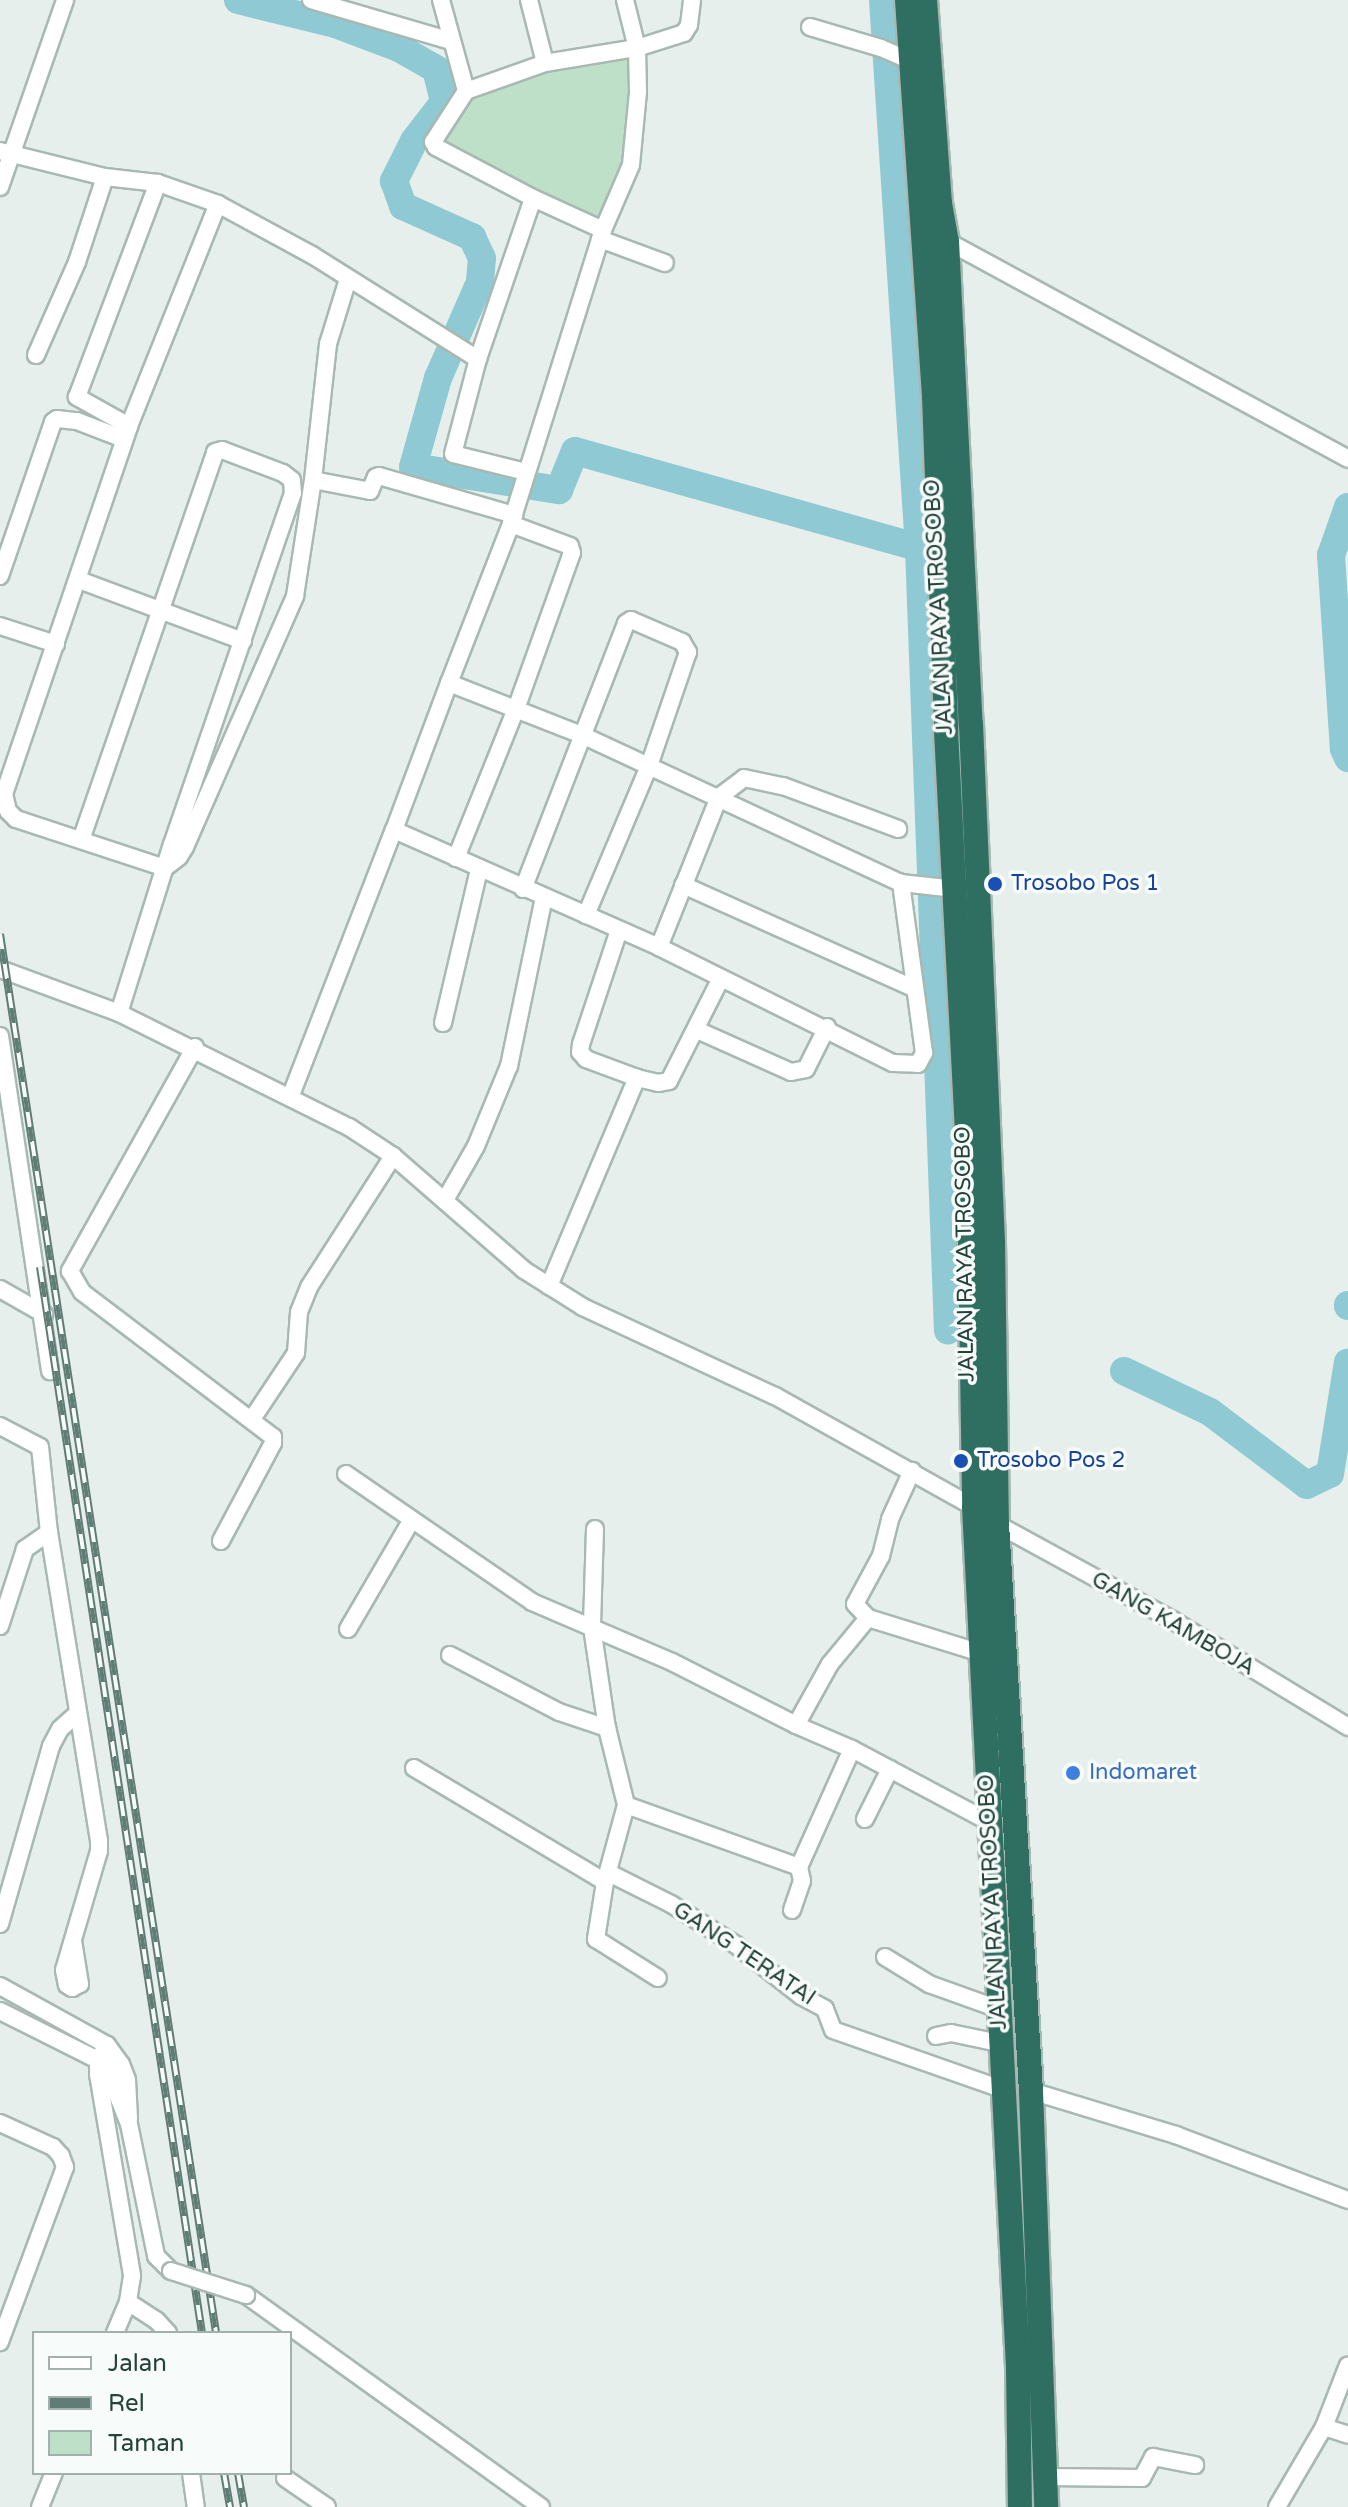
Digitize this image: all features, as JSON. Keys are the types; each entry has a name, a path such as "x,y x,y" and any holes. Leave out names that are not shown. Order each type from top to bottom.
{"highway":[{"name":"JALAN RAYA TROSOBO","path":"907,0 906,59 934,396 952,889 997,1524 1031,2091 1046,2507"},
{"name":"JALAN RAYA TROSOBO","path":"925,0 906,59 947,241 992,1211 982,1321"},
{"name":"JALAN RAYA TROSOBO","path":"983,1351 974,1507 1018,2367 1020,2507"}],"street":[{"path":"0,187 5,153 65,0"},
{"path":"311,0 451,41"},
{"path":"441,0 466,91"},
{"path":"529,0 545,63"},
{"path":"291,1095 513,520 602,235 631,165 635,146 637,48 625,0"},
{"path":"665,263 602,235 433,145 466,91 545,63 637,48 686,32 692,0"},
{"path":"810,27 906,59"},
{"path":"5,153 105,177 158,183 218,204 312,255 475,357"},
{"path":"36,355 77,262 105,177"},
{"path":"127,432 77,397 158,183"},
{"path":"524,481 453,454 475,357 533,198"},
{"path":"165,868 16,819 8,811 4,794 127,432 218,204"},
{"path":"947,241 1348,459"},
{"path":"165,868 179,857 185,847 286,623 299,581 328,344 348,279"},
{"path":"0,576 53,422 57,419 77,421 127,432"},
{"path":"81,840 215,452 222,450 283,473 293,484 279,538 165,868 119,1013"},
{"path":"313,480 370,491 379,476 513,520 570,546 573,551 516,709 456,858"},
{"path":"79,580 243,641"},
{"path":"523,889 627,620 682,642 688,652 649,766 586,915"},
{"path":"0,626 56,644"},
{"path":"449,683 584,736 901,883 922,888 952,889"},
{"path":"659,947 719,797 744,778 765,780 898,829"},
{"path":"394,830 659,947 827,1027 893,1063 918,1064 924,1053 901,883"},
{"path":"443,1023 479,869"},
{"path":"683,885 915,989"},
{"path":"445,1200 476,1146 509,1066 544,897"},
{"path":"619,930 580,1049 586,1059 637,1078 658,1083 669,1081 721,978"},
{"path":"0,969 119,1013 195,1047 349,1127 393,1156 505,1255 583,1307 775,1396 974,1507"},
{"path":"697,1030 791,1072 806,1069 827,1027"},
{"path":"0,1036 15,1151 44,1314 50,1371"},
{"path":"195,1047 72,1264 71,1275 82,1292 252,1419 274,1441 221,1541"},
{"path":"549,1286 637,1078"},
{"path":"252,1419 296,1353 299,1312 309,1287 393,1156"},
{"path":"0,1289 44,1314"},
{"path":"0,1426 40,1447 49,1532 99,1851 73,1941"},
{"path":"912,1471 890,1519 881,1556 855,1604 868,1618 981,1653"},
{"path":"346,1474 532,1602 672,1662 796,1725 852,1749 991,1823"},
{"path":"348,1629 411,1521"},
{"name":"GANG KAMBOJA","path":"997,1524 1174,1621 1348,1727"},
{"path":"595,1529 592,1627 607,1728 626,1805 607,1877 596,1939 658,1978"},
{"path":"0,1626 25,1549 49,1532"},
{"path":"796,1725 830,1664 868,1618"},
{"path":"450,1655 559,1712 607,1728"},
{"path":"0,1924 51,1746 60,1729 78,1713"},
{"path":"792,1910 802,1881 799,1867 852,1749"},
{"name":"GANG TERATAI","path":"414,1768 607,1877 671,1904 736,1945 801,1996 825,2009 833,2030 1004,2090"},
{"path":"865,1819 890,1769"},
{"path":"626,1805 799,1867"},
{"path":"885,1957 929,1984 999,2009"},
{"path":"0,1986 103,2052 121,2084 152,2242 162,2266 246,2295 541,2507"},
{"path":"0,2011 103,2052"},
{"path":"936,2036 951,2033 1003,2044"},
{"path":"103,2052 132,2276 128,2302 116,2331"},
{"path":"1031,2091 1176,2135 1348,2200"},
{"path":"0,2123 53,2147 65,2167 0,2342"},
{"path":"128,2302 156,2320 166,2331"},
{"path":"1277,2507 1324,2427 1348,2365"},
{"path":"1324,2427 1348,2435"},
{"path":"1046,2477 1142,2478 1153,2457 1195,2465"},
{"path":"40,2507 53,2475"},
{"path":"191,2475 196,2507"},
{"path":"285,2478 327,2507"}],"green space":[{"path":"634,52 629,164 603,227 434,143 468,92 547,69"}],"waterway":[{"path":"238,0 335,24 399,48 436,69 444,102 414,141 394,181 403,206 472,237 482,258 480,282 438,378 413,467 559,490 575,451 919,548"},
{"path":"883,0 919,548 948,1330"},
{"path":"1348,507 1331,555 1344,749 1348,758"},
{"path":"1124,1371 1210,1412 1307,1485 1330,1474 1348,1362"}],"railway":[{"path":"0,934 216,2331"},
{"path":"40,1267 202,2331"},
{"path":"224,2475 230,2507"},
{"path":"238,2475 244,2507"}],"place":[{"name":"Trosobo Pos 1","path":"995,884"},
{"name":"Trosobo Pos 2","path":"961,1461"},
{"name":"Indomaret","path":"1073,1773"}]}
